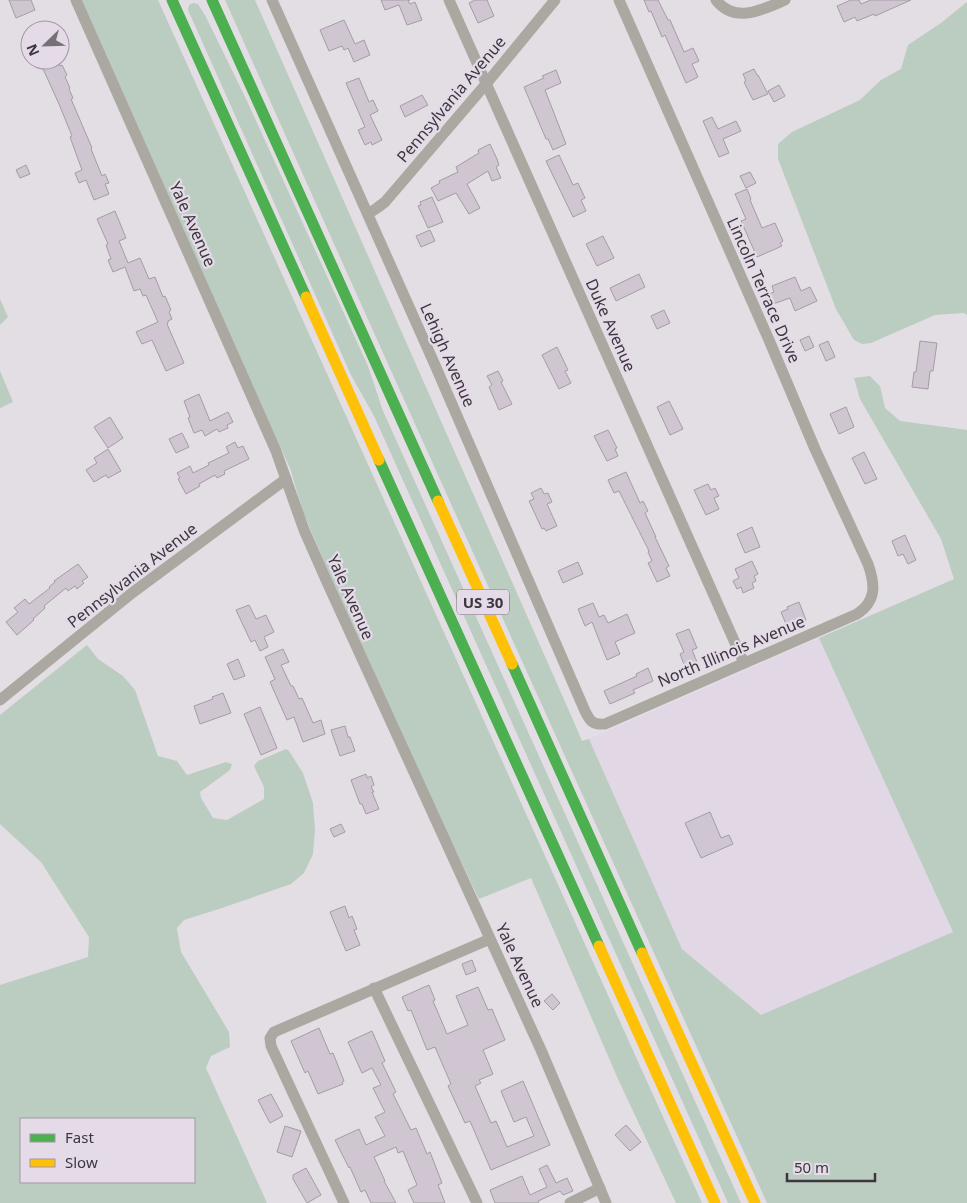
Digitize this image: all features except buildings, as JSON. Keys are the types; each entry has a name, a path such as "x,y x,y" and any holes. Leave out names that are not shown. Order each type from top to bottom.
{"highway":[{"name":"US 30","path":"172,0 715,1203"},
{"name":"US 30","path":"212,0 755,1203"}],"street":[{"name":"Yale Avenue","path":"76,0 276,451 304,530 541,1050 606,1203"},
{"name":"Lehigh Avenue","path":"272,0 368,214 585,710 593,723"},
{"name":"Duke Avenue","path":"449,0 744,663"},
{"name":"Pennsylvania Avenue","path":"368,214 385,202 556,0"},
{"name":"Lincoln Terrace Drive","path":"619,0 765,331 815,450 868,564 873,584 872,594"},
{"path":"716,0 720,6 727,10 743,14 762,10 785,0"},
{"name":"Pennsylvania Avenue","path":"0,700 132,593 286,479"},
{"name":"North Illinois Avenue","path":"593,723 605,724 857,614 869,604 872,594"},
{"path":"344,1203 271,1046 270,1038 274,1032 490,939"},
{"path":"374,988 477,1203"},
{"path":"570,1203 600,1188"}],"shaded area":[{"path":"819,638 953,932 761,1015 682,949 589,739"}],"green space":[{"path":"82,0 158,0 702,1203 676,1203 618,1079 531,878 479,899 429,795 333,583 303,512 290,468"},
{"path":"225,0 255,0 582,741 589,739 682,949 761,1015 953,932 819,638 954,579 941,539 860,399 854,378 870,376 880,386 885,408 900,421 967,430 967,1203 767,1203"},
{"path":"967,2 967,315 964,313 935,315 871,343 862,344 854,340 836,309 778,159 778,144 792,132 860,100 881,80 901,69 908,45 941,23"},
{"path":"193,3 198,4 206,17 247,101 368,366 383,411 741,1203 728,1203 374,416 351,375 188,10 189,5"},
{"path":"0,299 8,317 0,325"},
{"path":"0,371 13,402 0,408"},
{"path":"87,645 98,659 123,676 135,690 158,756 177,761 187,775 226,762 232,764 230,770 200,792 201,798 213,818 227,820 264,799 264,787 254,766 258,761 286,749 289,751 303,773 313,803 315,830 313,854 304,873 291,884 184,920 177,928 181,952 229,1032 230,1047 211,1056 206,1068 267,1203 0,1203 0,985 88,957 89,937 41,862 0,824 0,715"}],"traffic: fast":[{"path":"172,0 306,297"},
{"path":"212,0 438,501"},
{"path":"379,460 599,946"},
{"path":"512,664 642,953"}],"traffic: slow":[{"path":"306,297 379,460"},
{"path":"438,501 512,664"},
{"path":"599,946 715,1203"},
{"path":"642,953 755,1203"}]}
